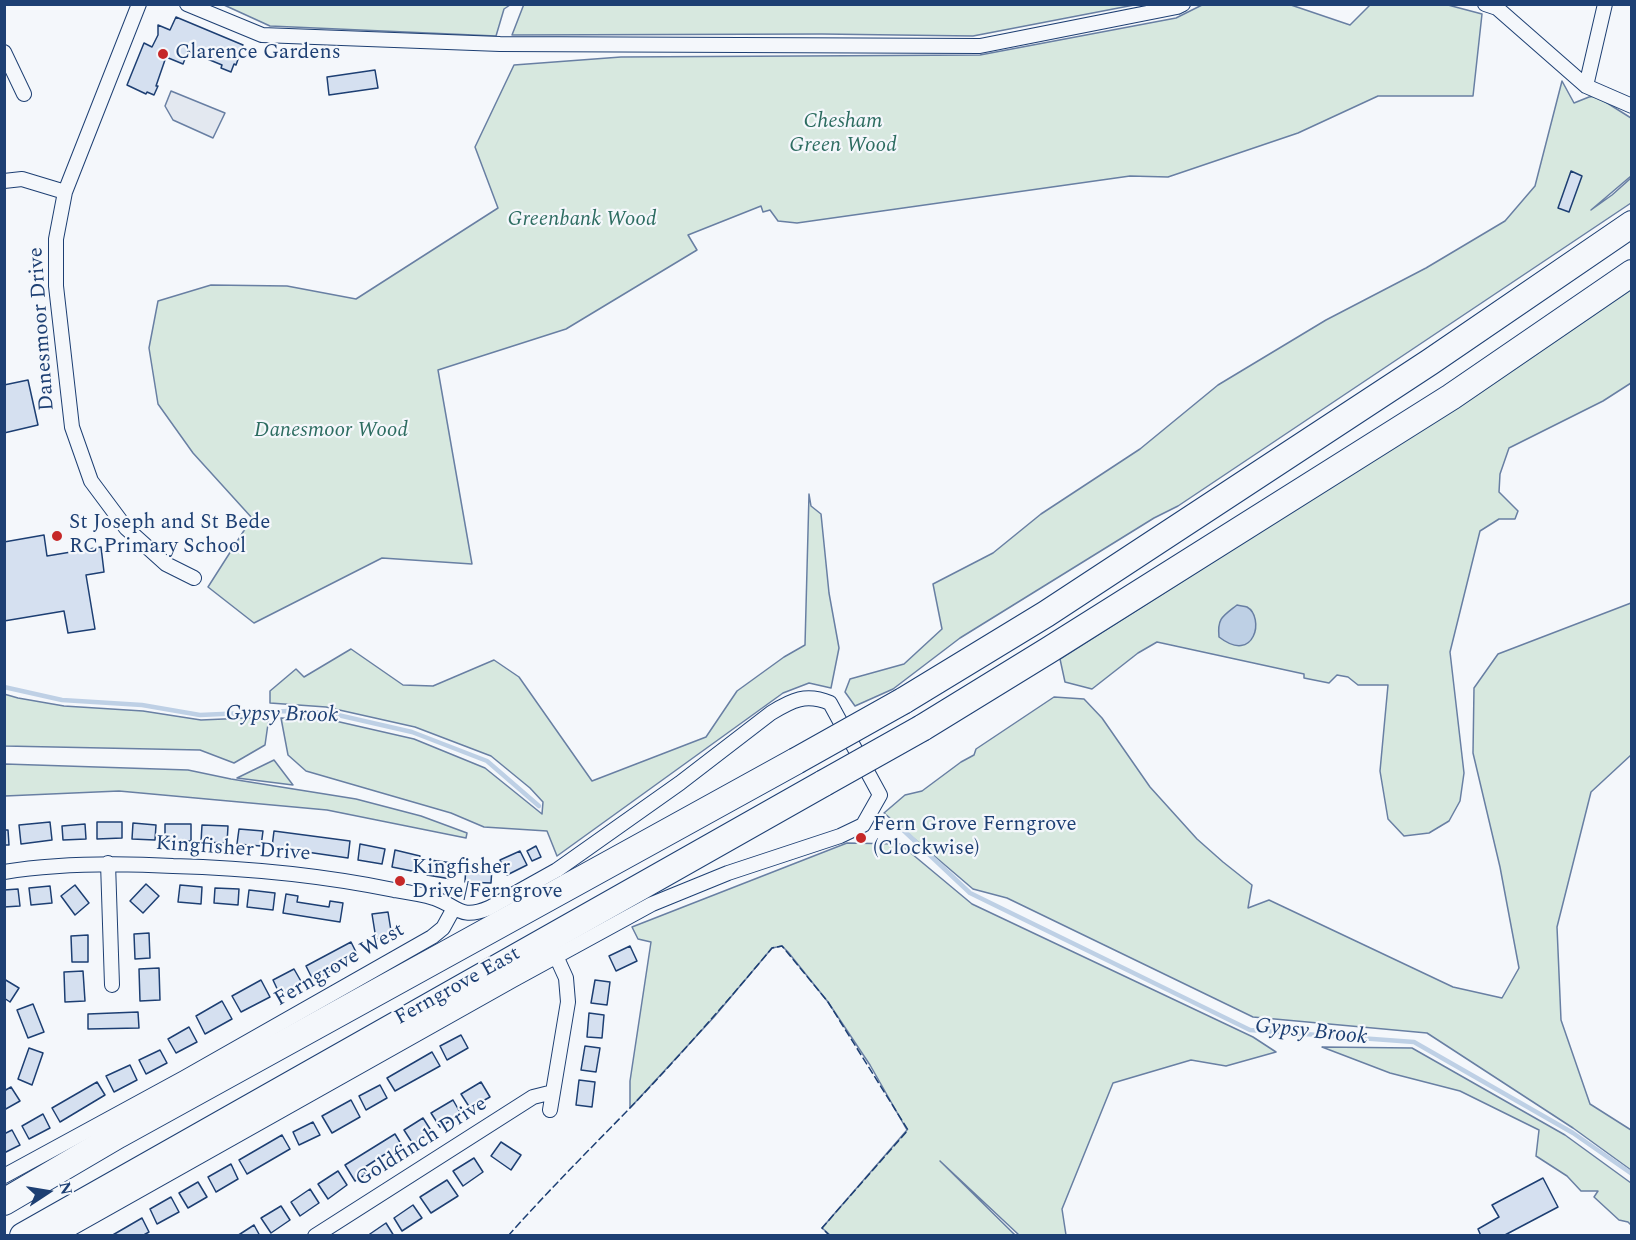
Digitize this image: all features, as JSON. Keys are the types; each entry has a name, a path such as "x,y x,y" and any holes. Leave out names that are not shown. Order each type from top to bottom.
{"highway":[{"path":"4,1202 129,1129 903,700 1056,607 1430,362 1632,224"},
{"path":"23,1236 922,728 1441,403 1632,273"}],"street":[{"path":"187,4 262,35 500,44 980,46 1184,4"},
{"path":"1485,4 1497,8 1586,86 1632,106"},
{"path":"1586,86 1605,4"},
{"name":"Danesmoor Drive","path":"139,5 65,192 56,239 56,286 72,427 91,481 126,528 166,564 194,578"},
{"path":"4,52 24,94"},
{"path":"4,181 22,179 65,192"},
{"name":"Ferngrove East","path":"58,1236 652,904 728,873 840,836 863,825 880,795 830,703 818,698 799,699 771,713 680,783 557,870 477,913 463,913 454,908"},
{"path":"108,863 112,985"},
{"name":"Kingfisher Drive","path":"4,872 37,867 108,863 239,868 360,883 434,898 454,908"},
{"name":"Ferngrove West","path":"4,1176 184,1078 432,937 442,928 454,908"},
{"path":"550,1110 568,1002 566,978 556,956"},
{"name":"Goldfinch Drive","path":"315,1236 533,1097 553,1092"}],"green space":[{"path":"524,4 1134,5 973,36 512,35"},
{"path":"1204,4 1291,5 1350,25 1370,5 1448,5 1482,14 1473,96 1378,96 1298,133 1168,177 1130,176 797,223 778,221 770,210 763,212 761,206 688,235 697,250 566,329 438,370 472,564 382,558 254,623 208,587 252,518 193,453 158,404 149,348 158,301 211,285 287,286 356,299 498,208 475,147 514,65 621,57 980,55 1176,18"},
{"path":"224,5 510,5 504,9 496,36 270,26"},
{"path":"1562,81 1574,103 1596,96 1631,118 1631,176 1591,210 1631,178 1631,203 1178,506 1154,518 960,638 893,689 855,706 845,692 850,679 904,664 942,629 933,584 993,553 1041,514 1140,449 1218,385 1326,320 1426,268 1505,221 1535,186"},
{"path":"1631,285 1631,383 1603,401 1509,448 1500,474 1499,492 1518,511 1515,519 1499,519 1480,531 1450,652 1464,773 1460,801 1449,821 1429,833 1404,836 1388,819 1380,771 1388,685 1358,685 1348,677 1337,675 1329,683 1304,678 1304,674 1157,642 1138,653 1092,689 1065,682 1060,659 1376,458"},
{"path":"809,494 811,506 821,514 829,593 839,648 831,688 809,683 783,693 557,856 547,831 484,827 451,813 306,771 288,755 281,718 331,720 414,739 485,768 542,814 543,802 530,788 491,756 415,727 326,707 270,703 270,691 296,669 304,677 351,649 403,685 433,686 494,660 519,677 592,781 706,737 737,691 784,657 805,645"},
{"path":"1631,603 1631,755 1591,792 1557,927 1561,1020 1590,1104 1631,1130 1631,1170 1573,1128 1427,1033 1253,1017 1007,898 973,889 884,813 905,795 922,791 974,755 976,749 1054,697 1084,699 1102,718 1150,787 1197,839 1252,885 1248,908 1269,900 1453,987 1502,998 1519,968 1500,867 1473,753 1474,688 1498,654"},
{"path":"4,694 64,706 143,711 201,720 269,717 265,745 234,763 200,750 5,746"},
{"path":"274,760 293,785 237,778"},
{"path":"5,764 188,770 356,799 421,816 467,833 466,838 327,810 119,791 5,796"},
{"path":"847,843 900,844 972,904 1253,1037 1276,1052 1226,1066 1191,1060 1113,1083 1062,1209 1066,1235 1019,1235 940,1161 1015,1235 830,1235 822,1228 907,1130 870,1065 828,1002 782,946 772,948 714,1017 630,1108 630,1081 651,942 638,939 632,927"},
{"path":"1322,1047 1412,1048 1565,1135 1631,1183 1631,1225 1619,1220 1594,1197 1598,1191 1581,1191 1567,1176 1536,1156 1539,1130 1460,1091 1390,1073"}],"shaded area":[{"path":"171,91 225,113 213,138 173,120 165,106"}],"water":[{"path":"1237,605 1247,607 1252,612 1256,628 1248,642 1241,646 1231,644 1219,637 1220,621"}],"building":[{"name":"Clarence Gardens","path":"176,17 243,45 231,72 221,68 222,65 188,51 183,64 166,57 154,95 147,92 146,94 127,85 144,43 152,47 158,35 158,25 170,30"},
{"path":"375,70 378,88 329,95 327,77"},
{"path":"1571,171 1582,176 1569,212 1558,208"},
{"path":"28,380 38,425 4,433 4,385"},
{"path":"44,535 47,556 101,547 104,572 86,575 95,629 68,633 64,611 4,621 4,542"},
{"path":"50,822 52,840 21,844 19,825"},
{"path":"97,822 122,822 122,838 97,839"},
{"path":"133,823 156,825 155,840 132,839"},
{"path":"85,824 86,839 63,840 62,826"},
{"path":"165,824 191,824 191,841 165,841"},
{"path":"202,825 228,826 227,843 201,842"},
{"path":"239,829 263,831 261,846 237,844"},
{"path":"4,830 8,830 9,845 4,845"},
{"path":"274,831 350,841 348,858 272,847"},
{"path":"360,844 385,849 382,864 358,860"},
{"path":"536,846 541,857 532,861 527,851"},
{"path":"395,850 420,856 417,872 392,867"},
{"path":"520,851 527,865 507,875 500,860"},
{"path":"430,860 453,863 451,879 427,875"},
{"path":"466,866 492,868 491,883 465,882"},
{"path":"146,884 159,896 143,913 130,901"},
{"path":"75,885 89,903 75,915 61,896"},
{"path":"180,885 202,887 201,904 178,902"},
{"path":"50,886 52,903 31,905 29,888"},
{"path":"215,888 239,889 238,905 214,903"},
{"path":"18,889 20,906 4,907 4,890"},
{"path":"249,890 275,893 273,910 247,907"},
{"path":"286,894 298,896 297,902 329,907 330,901 343,903 340,922 283,913"},
{"path":"388,912 392,937 376,939 372,914"},
{"path":"149,933 150,958 135,959 134,934"},
{"path":"88,935 88,962 72,962 71,936"},
{"path":"351,942 358,956 313,980 306,966"},
{"path":"630,946 637,961 616,971 609,956"},
{"path":"159,968 160,1000 140,1001 139,969"},
{"path":"294,969 302,983 280,995 273,980"},
{"path":"83,971 85,1001 65,1002 64,972"},
{"path":"4,979 19,988 10,1002 4,998"},
{"path":"261,980 270,997 241,1012 232,996"},
{"path":"595,980 610,982 607,1005 591,1003"},
{"path":"222,1001 232,1019 205,1034 196,1016"},
{"path":"33,1004 44,1032 28,1038 17,1010"},
{"path":"138,1012 139,1028 88,1029 88,1014"},
{"path":"589,1013 604,1015 602,1038 587,1037"},
{"path":"189,1027 197,1042 176,1053 168,1039"},
{"path":"461,1035 468,1048 447,1060 440,1046"},
{"path":"585,1046 600,1048 596,1072 581,1070"},
{"path":"29,1048 43,1053 32,1085 18,1079"},
{"path":"160,1050 167,1063 146,1074 139,1060"},
{"path":"432,1052 440,1066 395,1091 387,1078"},
{"path":"130,1065 137,1080 114,1092 106,1076"},
{"path":"579,1080 595,1082 592,1107 576,1105"},
{"path":"97,1082 105,1095 60,1122 52,1108"},
{"path":"481,1082 490,1097 470,1108 461,1094"},
{"path":"380,1085 387,1098 366,1110 359,1096"},
{"path":"11,1087 20,1101 4,1110 4,1091"},
{"path":"351,1100 360,1117 332,1133 322,1116"},
{"path":"453,1100 461,1114 440,1127 431,1113"},
{"path":"43,1114 50,1128 29,1139 22,1126"},
{"path":"423,1118 432,1132 413,1144 404,1130"},
{"path":"313,1122 320,1135 299,1145 293,1132"},
{"path":"12,1130 20,1145 4,1153 4,1134"},
{"path":"395,1134 404,1149 393,1156 390,1151 362,1169 366,1174 355,1181 345,1165"},
{"path":"282,1135 290,1149 247,1174 239,1160"},
{"path":"501,1142 521,1155 511,1170 491,1156"},
{"path":"474,1158 483,1172 463,1186 453,1171"},
{"path":"231,1164 238,1179 216,1192 208,1177"},
{"path":"338,1171 347,1185 328,1199 318,1184"},
{"path":"1543,1178 1558,1207 1503,1236 1481,1236 1478,1229 1499,1217 1492,1205"},
{"path":"447,1180 458,1196 431,1213 420,1197"},
{"path":"198,1182 207,1197 188,1208 179,1193"},
{"path":"310,1189 319,1203 300,1216 291,1202"},
{"path":"171,1197 179,1212 157,1224 150,1209"},
{"path":"413,1205 422,1218 402,1231 394,1218"},
{"path":"281,1206 290,1220 271,1233 261,1218"},
{"path":"142,1218 149,1232 142,1236 111,1236"},
{"path":"386,1223 394,1236 367,1236"},
{"path":"254,1225 260,1236 237,1236"}],"waterway":[{"name":"Gypsy Brook","path":"4,687 62,700 142,705 200,715 288,711 329,713 412,732 487,761 539,806"},
{"name":"Gypsy Brook","path":"902,829 970,893 1250,1030 1414,1042 1573,1133 1632,1174"}],"fence":[{"path":"508,1236 666,1070 772,948 782,946 828,1002 908,1130 822,1228 830,1236"}],"place":[{"name":"Clarence Gardens","path":"163,54"},
{"name":"St Joseph and St Bede RC Primary School","path":"57,536"},
{"name":"Fern Grove Ferngrove (Clockwise)","path":"861,838"},
{"name":"Kingfisher Drive/Ferngrove","path":"400,881"}],"park label":[{"name":"Chesham Green Wood","path":"843,135"},
{"name":"Greenbank Wood","path":"582,221"},
{"name":"Danesmoor Wood","path":"331,432"}]}
